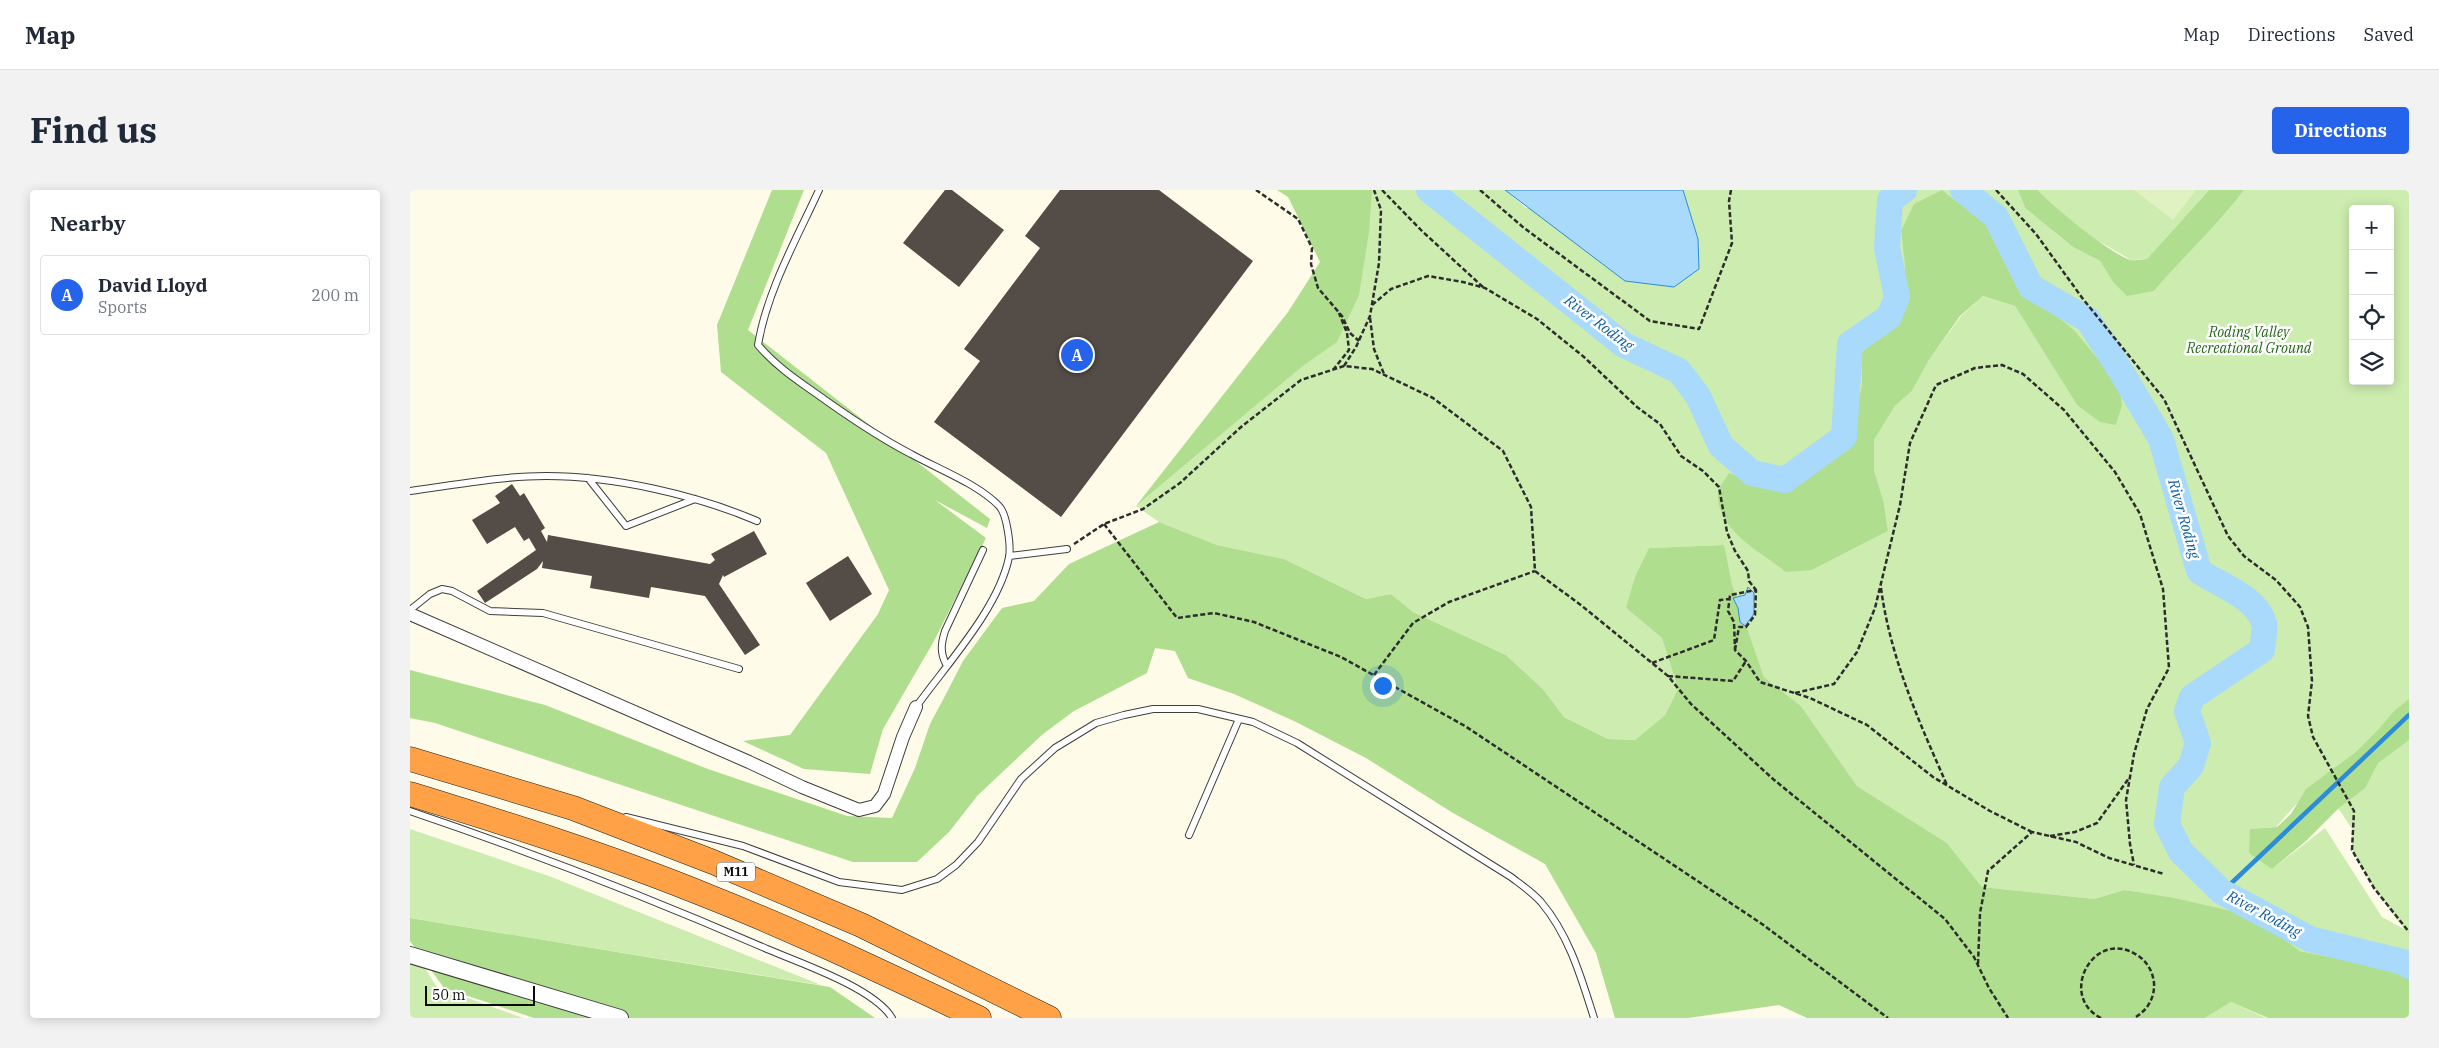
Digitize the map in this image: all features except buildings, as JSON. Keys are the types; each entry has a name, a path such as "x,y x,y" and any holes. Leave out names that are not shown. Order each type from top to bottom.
{"highway":[{"name":"M11","path":"410,759 573,808 713,862 861,924 1049,1018"},
{"name":"M11","path":"410,794 520,828 709,896 835,949 979,1018"}],"street":[{"path":"410,612 802,787 859,810 875,806 884,794 916,707"},
{"path":"410,955 620,1018"}],"lane":[{"path":"818,190 774,288 762,324 758,345 787,374 847,417 910,454 958,478 1000,507 1008,527 1009,556 994,596 916,707"},
{"path":"410,491 546,476 588,478 694,499 724,507 757,522"},
{"path":"588,478 626,526 694,499"},
{"path":"1009,556 1067,549"},
{"path":"946,664 941,655 941,645 945,631 983,550"},
{"path":"410,612 430,594 442,589 452,591 490,610 543,613 739,669"},
{"path":"573,808 659,824 743,846 839,882 902,890 937,879 956,865 978,842 1021,779 1055,748 1096,723 1153,709 1198,709 1252,722 1298,743 1481,856 1539,900 1560,926 1579,970 1594,1018"},
{"path":"1189,835 1239,719"},
{"path":"410,811 486,837 723,930 824,973 866,995 886,1009 892,1018"}],"path":[{"path":"1256,190 1298,219 1312,248 1311,264 1318,288 1338,312 1350,333 1359,341"},
{"path":"1344,366 1359,341 1370,316 1372,305 1379,263 1381,210 1374,190"},
{"path":"1382,190 1422,231 1485,288 1537,319 1584,357 1637,407 1660,424 1681,456 1703,471 1719,487 1727,532 1735,551 1748,571 1749,581 1756,590 1755,614 1746,627 1739,627 1735,650"},
{"path":"1480,190 1524,228 1650,321 1699,329 1732,243 1729,201 1731,190"},
{"path":"1996,190 2036,234 2083,299 2164,399 2228,536 2244,556 2276,580 2300,607 2308,627 2311,671 2308,716 2313,737 2354,811 2352,850 2374,888 2409,932"},
{"path":"1372,305 1391,289 1428,276 1485,288"},
{"path":"1333,370 1349,350 1347,333 1338,312"},
{"path":"1370,316 1374,349 1384,374"},
{"path":"1795,693 1834,684 1857,652 1881,586 1900,505 1910,443 1936,385 1976,368 2002,365 2023,374 2064,410 2115,472 2140,514 2163,589 2168,668 2147,709 2134,754 2126,800 2134,865"},
{"path":"1067,549 1104,524 1143,509 1180,483 1241,427 1301,380 1344,366 1372,369 1384,374 1432,398 1503,451 1531,507 1535,571 1668,676 1691,704 1773,780 1946,919 1978,965 1989,988 2008,1018"},
{"path":"1104,524 1177,618 1214,613 1254,622 1341,658 1465,726 1620,827 1770,930 1888,1018"},
{"path":"1374,675 1413,623 1449,602 1535,571"},
{"path":"1881,586 1886,622 1900,668 1947,786"},
{"path":"1756,590 1730,595 1728,611 1734,622 1735,650 1746,661 1760,682 1810,698 1867,726 1947,786 1990,811 2032,832 2076,842 2109,858 2164,874"},
{"path":"1652,663 1714,640 1720,600 1729,599"},
{"path":"1668,676 1732,681 1746,661"},
{"path":"2048,836 2075,832 2098,823 2130,776"},
{"path":"1978,965 1980,913 1988,871 2032,832"},
{"path":"2101,1018 2091,1010 2082,995 2082,977 2091,961 2106,951 2115,949 2132,952 2140,956 2147,963 2154,979 2153,995 2150,1003 2134,1018"}],"green space":[{"path":"772,190 804,190 748,330 990,519 987,528 935,500 986,538 934,641 883,729 870,774 804,769 743,741 790,735 878,614 889,590 826,453 721,372 717,325"},
{"path":"1277,190 1372,190 1369,232 1359,295 1337,342 1304,365 1136,506 1288,312 1320,262 1288,197"},
{"name":"Roding Valley Recreational Ground","path":"1371,190 1505,190 1526,208 1698,239 1683,190 1942,190 2018,190 2025,208 2073,247 2100,261 2113,282 2154,291 2223,216 2244,190 2409,190 2409,977 2370,965 2300,951 2253,916 2124,890 2094,899 1982,887 1947,843 1857,786 1801,706 1764,677 1732,584 1723,545 1649,548 1626,608 1662,638 1678,689 1665,715 1635,740 1608,739 1564,717 1543,689 1506,655 1413,612 1391,594 1366,599 1284,559 1217,545 1159,522 1136,506 1300,368","holes":["1942,190 1963,208 2009,259 2022,288 2073,329 2122,406 2116,425 2077,405 2015,306 1983,296 1961,316 1929,360 1912,391 1895,406 1874,440 1874,470 1884,503 1888,531 1812,570 1768,491 1788,486 1848,450 1862,384 1862,352 1898,316 1903,304 1906,272 1901,231","2319,779 2352,829 2352,850 2374,888 2404,929 2382,917 2325,828 2272,869 2250,829 2276,827"]},
{"path":"1942,190 1988,226 2009,259 2022,288 2073,329 2119,384 2122,406 2116,425 2100,422 2077,405 2015,306 1983,296 1960,316 1929,360 1912,391 1895,406 1874,440 1874,470 1884,503 1888,531 1812,570 1786,572 1753,548 1732,529 1724,518 1719,506 1718,493 1721,485 1729,473 1756,483 1788,486 1848,450 1862,384 1862,352 1900,314 1904,297 1905,265 1901,231 1914,204"},
{"path":"2018,190 2038,190 2055,207 2097,240 2123,256 2135,260 2147,259 2209,190 2244,190 2223,216 2154,291 2127,296 2113,282 2100,261 2073,247 2025,208"},
{"path":"2038,190 2209,190 2147,259 2131,260 2097,240 2054,208"},
{"path":"2134,190 2196,190 2173,220"},
{"path":"1159,522 1217,545 1284,559 1366,599 1391,594 1413,612 1506,655 1543,689 1564,717 1608,739 1635,740 1665,715 1678,689 1662,638 1626,608 1635,577 1649,548 1724,545 1732,584 1764,677 1801,706 1857,786 1947,843 1982,887 2094,899 2124,890 2174,898 2253,916 2300,951 2370,965 2409,977 2409,1018 2268,1018 2231,1002 2205,1018 1807,1018 1779,1005 1688,1018 1615,1018 1596,953 1545,864 1453,813 1366,758 1294,721 1234,694 1188,678 1175,651 1155,648 1147,673 1074,711 1043,734 978,795 949,832 917,862 853,862 435,723 410,718 410,670 545,705 708,769 847,816 892,818 915,768 930,724 963,661 1002,608 1034,601 1069,564"},
{"path":"2409,699 2409,740 2378,763 2365,788 2339,808 2306,841 2272,869 2249,853 2250,829 2277,827 2291,814 2306,789 2356,752 2394,711"},
{"path":"410,829 549,876 821,985 410,918"},
{"path":"410,918 830,987 875,1018 534,1018 444,988 410,941"},
{"path":"410,945 437,987 523,1018 410,1018"},
{"path":"2231,1002 2266,1018 2205,1018"}],"water":[{"path":"1505,190 1683,190 1698,239 1699,269 1674,287 1625,281"},
{"path":"1748,587 1754,593 1754,614 1745,626 1740,622 1738,608 1733,598 1745,595"}],"waterway":[{"name":"River Roding","path":"1429,190 1624,345 1679,371 1698,396 1721,446 1752,473 1785,480 1844,437 1850,344 1889,317 1897,297 1887,247 1890,200 1904,190"},
{"name":"River Roding","path":"1963,190 1996,217 2031,287 2088,320 2161,439 2199,571 2245,599 2260,614 2264,623 2262,650 2192,697 2187,711 2198,743 2191,766 2172,787 2167,824 2181,852 2222,892 2310,939 2403,962 2409,966"},
{"path":"2222,892 2409,715"}],"place":[{"name":"David Lloyd","path":"1077,355"}]}
